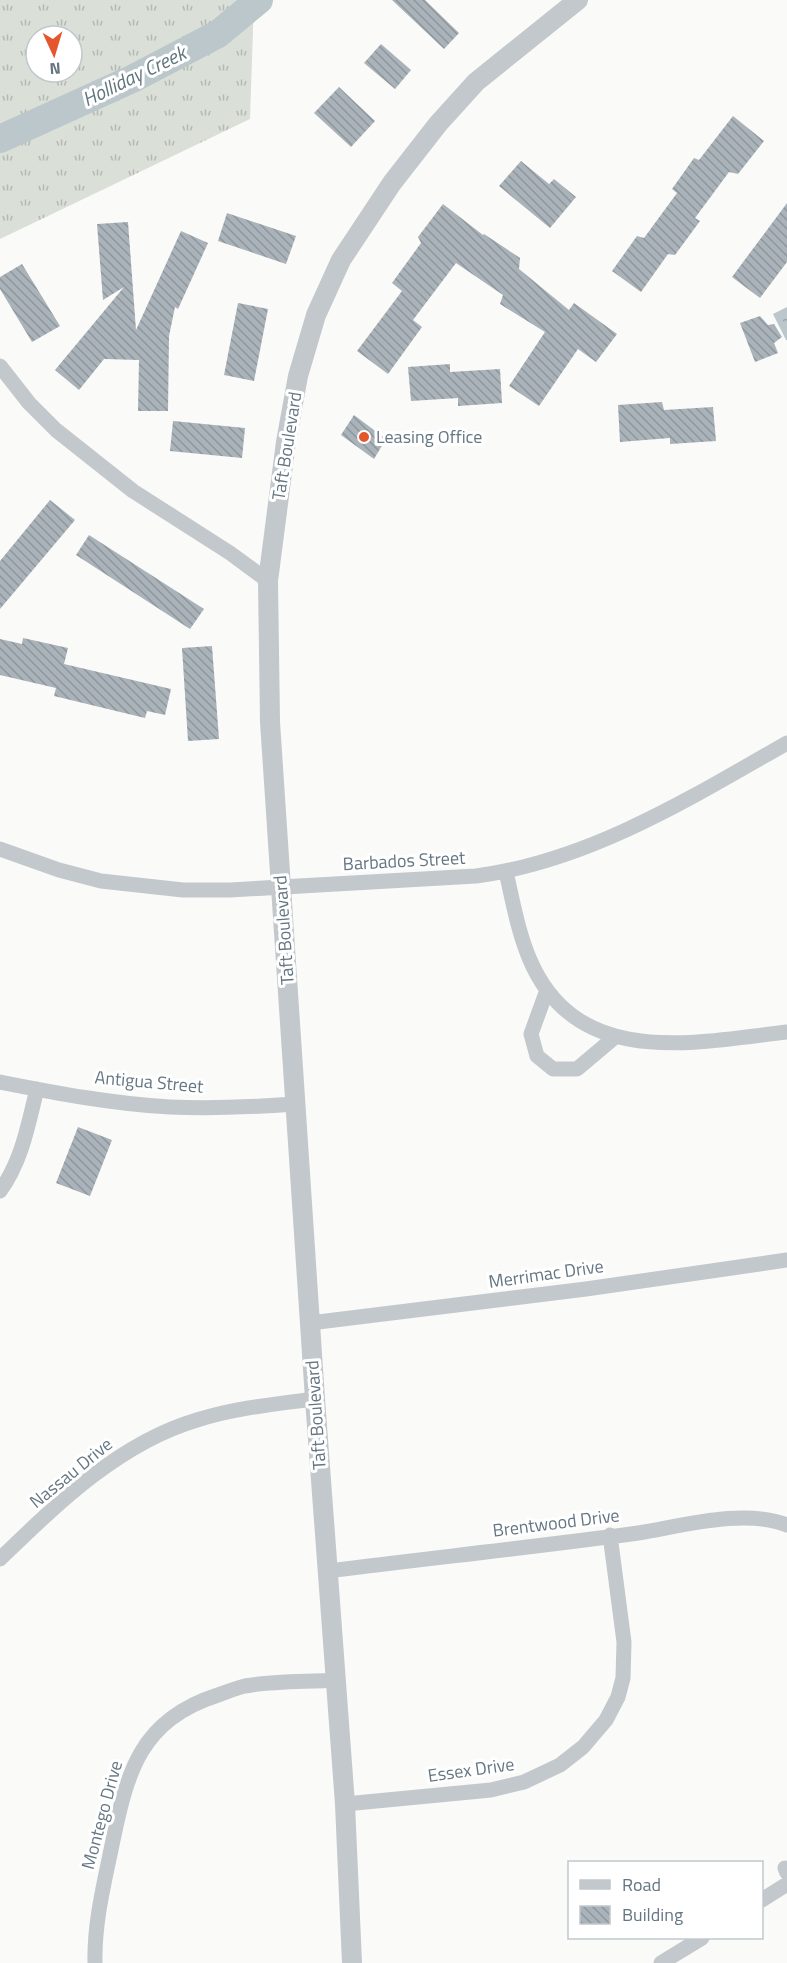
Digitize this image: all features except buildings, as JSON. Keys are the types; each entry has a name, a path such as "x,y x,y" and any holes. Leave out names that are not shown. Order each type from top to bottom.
{"street":[{"name":"Taft Boulevard","path":"352,1963 345,1804 315,1399 270,722 268,580 286,442 298,376 316,315 341,260 392,183 438,124 476,82 578,0"},
{"path":"0,366 29,403 64,437 132,491 268,580"},
{"name":"Barbados Street","path":"0,849 59,870 101,881 130,886 183,890 281,887 476,876 506,872 580,850 678,805 787,743"},
{"path":"506,872 522,941 531,963 547,990 562,1008 581,1022 615,1037 651,1043 787,1032"},
{"path":"547,990 531,1034 537,1056 552,1069 577,1069 615,1037"},
{"name":"Antigua Street","path":"0,1082 105,1100 168,1107 240,1108 295,1104"},
{"path":"0,1191 19,1157 37,1089"},
{"name":"Merrimac Drive","path":"310,1323 574,1290 787,1260"},
{"name":"Nassau Drive","path":"0,1560 107,1464 155,1436 196,1420 241,1409 315,1399"},
{"name":"Brentwood Drive","path":"328,1571 724,1518 751,1518 787,1525"},
{"name":"Essex Drive","path":"345,1804 491,1790 524,1782 560,1765 583,1747 606,1720 618,1697 623,1678 624,1642 610,1535"},
{"name":"Montego Drive","path":"95,1963 94,1942 117,1820 130,1773 140,1751 154,1732 175,1715 201,1700 244,1686 336,1680"},
{"path":"763,1899 787,1884"},
{"path":"661,1963 700,1939"}],"green space":[{"path":"0,0 254,0 250,119 0,239"}],"water":[{"path":"787,307 787,340 786,340 773,314"}],"waterway":[{"name":"Holliday Creek","path":"0,139 132,79 218,34 259,0"}],"place":[{"name":"Leasing Office","path":"364,437"}]}
